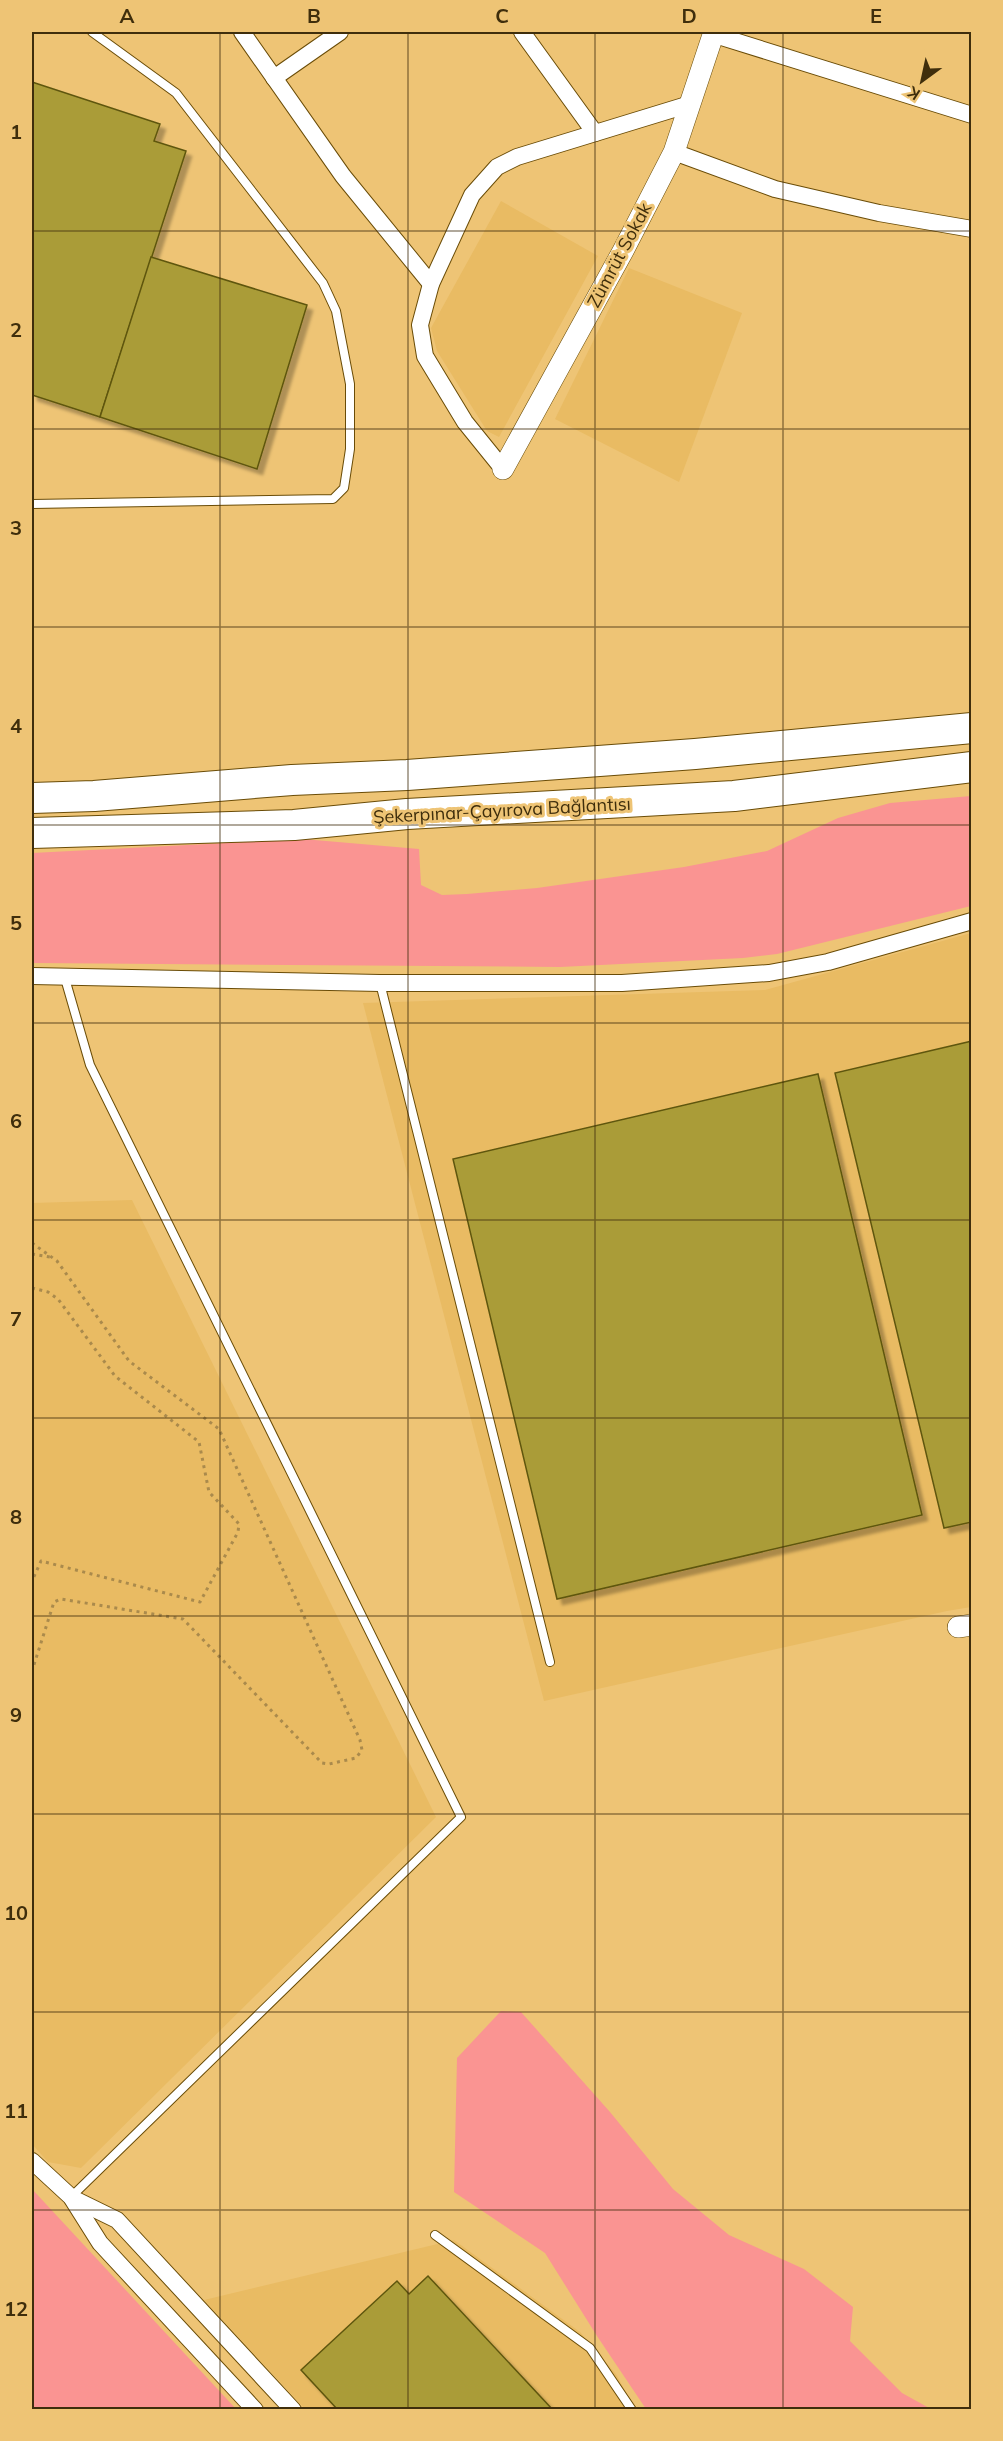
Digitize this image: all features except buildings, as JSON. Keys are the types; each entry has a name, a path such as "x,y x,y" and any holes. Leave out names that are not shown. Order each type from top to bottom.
{"highway":[{"path":"32,798 94,796 292,780 407,775 695,754 972,729"},
{"name":"Şekerpınar-Çayırova Bağlantısı","path":"32,833 294,825 407,814 734,796 972,767"}],"street":[{"path":"242,32 343,176 431,284"},
{"path":"273,78 340,32"},
{"path":"526,33 595,133"},
{"path":"713,33 911,98 972,115"},
{"name":"Zümrüt Sokak","path":"503,469 674,152 713,33"},
{"path":"503,469 465,422 425,356 420,325 431,284 472,195 498,167 517,157 690,104"},
{"path":"674,152 775,189 879,213 972,229"},
{"path":"32,976 380,983 622,983 769,972 828,962 972,921"},
{"path":"32,2161 71,2198 100,2243 255,2409"},
{"path":"71,2198 117,2220 294,2409"}],"lane":[{"path":"32,504 333,499 344,488 351,449 350,384 336,311 323,283 176,93 93,32"},
{"path":"64,975 90,1065 461,1817 71,2198"},
{"path":"380,983 550,1662"},
{"path":"435,2235 590,2348 632,2409"}],"path":[{"path":"32,1243 57,1261 129,1361 219,1429 355,1729 362,1750 356,1758 329,1764 322,1763 183,1619 61,1599 54,1602 32,1671"},
{"path":"32,1254 51,1258"},
{"path":"32,1288 48,1292 58,1299 115,1376 199,1442 209,1492 239,1524 238,1532 200,1602 41,1561 32,1581"}],"shaded area":[{"path":"501,201 598,256 499,437 487,431 437,351 431,328"},
{"path":"629,268 742,313 679,482 555,419"},
{"path":"971,796 971,906 777,954 743,958 560,967 32,963 32,853 303,839 419,849 421,885 442,895 467,894 537,888 684,867 767,851 838,818 890,803"},
{"path":"971,933 971,1607 544,1701 363,1003 765,990"},
{"path":"132,1200 436,1817 81,2168 48,2162 32,2144 32,1203"},
{"path":"501,2011 521,2012 610,2112 673,2189 729,2235 804,2269 853,2307 850,2341 902,2393 931,2409 646,2409 545,2253 454,2192 457,2058"},
{"path":"32,2189 236,2409 32,2409"},
{"path":"454,2240 580,2332 616,2374 635,2409 305,2409 204,2300"}]}
